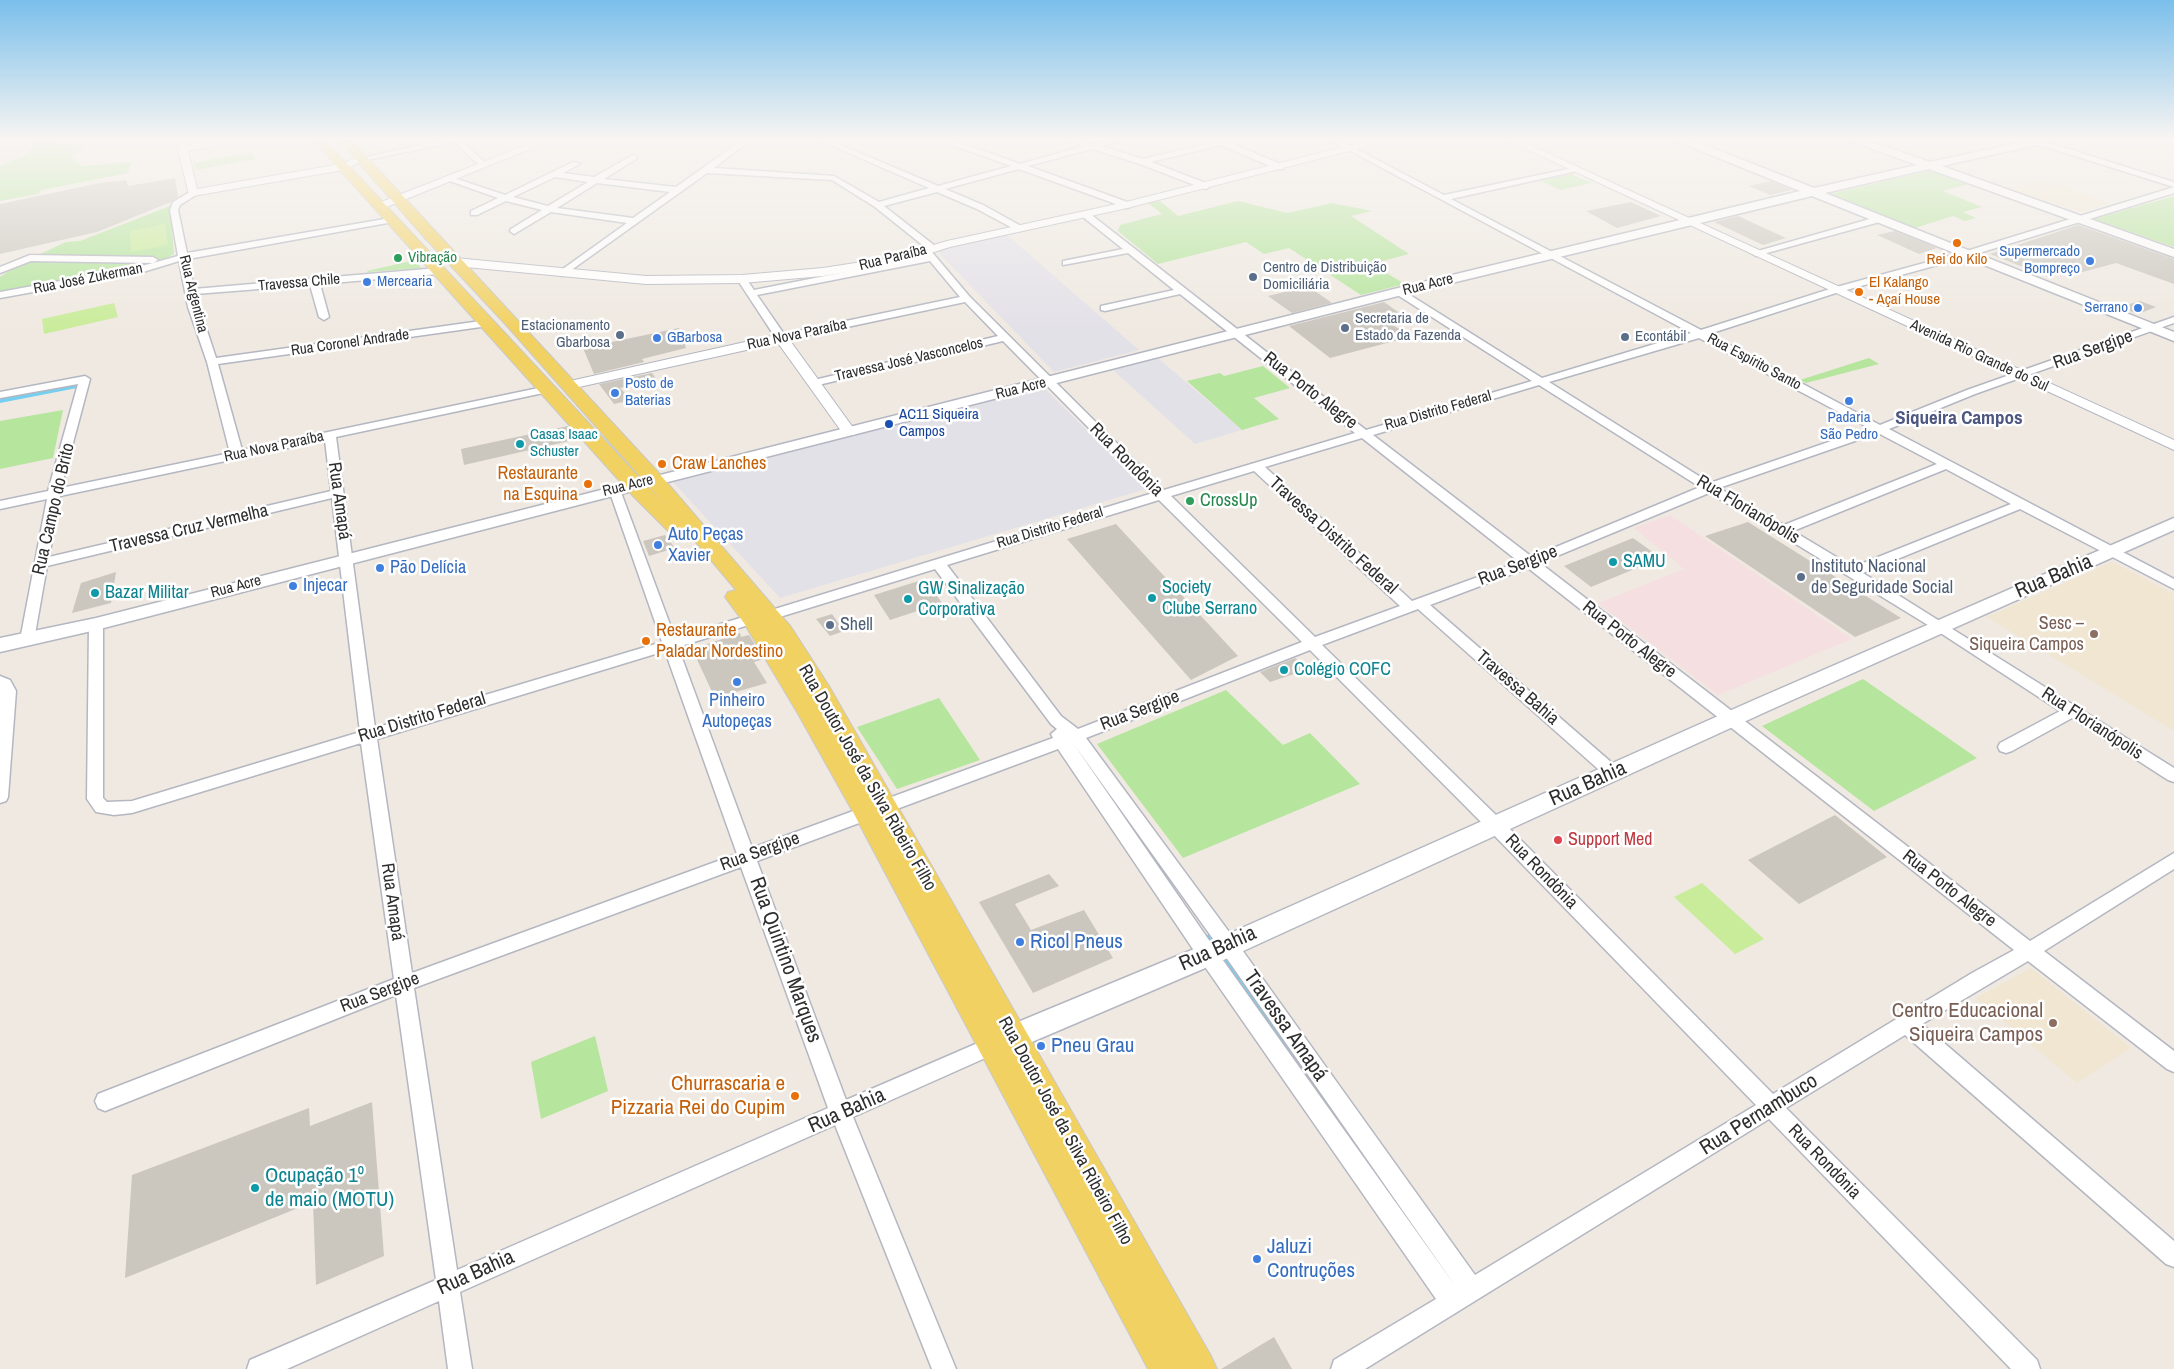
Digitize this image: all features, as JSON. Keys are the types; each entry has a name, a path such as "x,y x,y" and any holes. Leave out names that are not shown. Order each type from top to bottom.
{"main road":[{"name":"Rua Doutor José da Silva Ribeiro Filho","path":"402,204 454,262 570,385 635,485"},
{"name":"Rua Acre","path":"0,645 96,624 346,558 1237,335 1399,292 1764,204"},
{"path":"1842,204 2174,337"},
{"path":"2037,204 2174,253"},
{"name":"Rua Doutor José da Silva Ribeiro Filho","path":"380,206 735,595 762,617 876,810 1003,1041 1198,1369"},
{"name":"Rua Bahia","path":"1003,1041 1218,950 1730,719 1941,628 2059,573 2174,523"},
{"name":"Rua Doutor José da Silva Ribeiro Filho","path":"1003,1041 1169,1369"}],"street":[{"name":"Rua Argentina","path":"176,204 174,210 179,259 212,362 237,455"},
{"path":"380,206 385,204"},
{"path":"474,214 495,204"},
{"path":"529,204 551,210 634,221"},
{"path":"514,231 561,204"},
{"path":"563,273 658,204"},
{"path":"972,204 1018,228"},
{"name":"Rua Paraíba","path":"454,262 646,280 742,279 852,268 896,260 1018,228 1132,204"},
{"name":"Rua Espírito Santo","path":"1454,204 2174,585"},
{"name":"Avenida Rio Grande do Sul","path":"1650,204 2174,446"},
{"name":"Rua Distrito Federal","path":"96,624 95,799 102,808 132,807 368,734 762,617 1161,494 1700,334 1836,290 1966,254 2126,204"},
{"name":"Rua Rondônia","path":"878,205 930,252 967,299 1004,338 1495,825 2028,1369"},
{"name":"Rua Porto Alegre","path":"1086,215 1237,335 2029,951 2171,1056"},
{"path":"1756,254 1880,219"},
{"name":"Rua José Zukerman","path":"0,296 143,269 179,259 394,222"},
{"path":"1066,263 1130,250"},
{"name":"Rua Paraíba","path":"751,293 930,252"},
{"path":"0,270 26,259 179,259"},
{"name":"Travessa Chile","path":"190,292 438,271"},
{"path":"742,279 781,338 849,432"},
{"path":"314,281 324,317"},
{"path":"1105,308 1181,291"},
{"name":"Rua Florianópolis","path":"1399,292 1710,489 1783,530 2174,776"},
{"name":"Rua Nova Paraíba","path":"570,385 967,299"},
{"name":"Rua Sergipe","path":"105,1101 404,984 1069,739 1311,644 1531,562 1726,481 1879,429 1971,392 2174,320"},
{"name":"Rua Coronel Andrade","path":"212,362 488,323"},
{"name":"Travessa José Vasconcelos","path":"814,383 1004,338"},
{"name":"Rua Campo do Brito","path":"0,395 85,379 54,493 28,640"},
{"name":"Rua Nova Paraíba","path":"0,505 548,389"},
{"name":"Rua Amapá","path":"330,435 368,734 460,1369"},
{"path":"1783,530 1946,465"},
{"name":"Travessa Distrito Federal","path":"1256,466 1415,605"},
{"name":"Rua Quintino Marques","path":"635,485 671,643 782,956 841,1114 944,1369"},
{"name":"Travessa Cruz Vermelha","path":"41,563 209,525 338,493"},
{"path":"1851,573 2021,504"},
{"name":"Travessa Amapá","path":"938,563 1056,720 1218,950 1472,1290"},
{"name":"Travessa Bahia","path":"1415,605 1613,773"},
{"path":"0,682 5,684 8,691 1,748 0,797"},
{"path":"2006,747 2072,711"},
{"name":"Rua Pernambuco","path":"1343,1369 2029,951 2174,860"},
{"name":"Travessa Amapá","path":"1218,950 1452,1302"},
{"path":"1907,1024 2174,1256"},
{"name":"Rua Bahia","path":"259,1369 1003,1041"}],"shaded area":[{"path":"2055,204 2107,204 2082,212"},
{"path":"1006,234 1139,350 1054,372 937,251 945,246"},
{"path":"1158,358 1242,430 1195,444 1113,370"},
{"path":"1043,387 1146,489 780,598 673,482"},
{"path":"1670,515 1852,639 1718,695 1598,603 1684,569 1634,528"},
{"name":"Sesc – Siqueira Campos","path":"2112,562 2174,594 2174,731 1987,617"},
{"name":"Centro Educacional Siqueira Campos","path":"2031,968 2131,1048 2077,1083 1976,998"}],"green space":[{"path":"1149,204 1163,204 1178,216 1226,204 1250,204 1287,213 1328,204 1372,211 1351,216 1409,254 1371,264 1405,284 1361,295 1289,248 1264,254 1246,242 1158,264 1118,231 1120,225 1162,214"},
{"path":"1855,204 1974,204 1982,207 1963,212 1976,218 1965,221 1953,216 1915,228"},
{"path":"2147,204 2174,204 2174,247 2094,219"},
{"path":"170,206 174,254 159,262 0,294 0,277 19,264 66,242 80,241"},
{"path":"165,224 168,245 131,252 130,231"},
{"path":"415,260 421,268 367,271"},
{"path":"114,303 118,317 44,334 42,319"},
{"path":"1869,358 1879,364 1806,383 1800,380"},
{"path":"1263,366 1290,388 1254,398 1279,419 1242,430 1187,381 1220,373 1224,376"},
{"path":"63,410 53,458 0,469 0,421"},
{"path":"1863,679 1977,758 1874,811 1762,726"},
{"path":"1226,690 1283,745 1310,733 1360,784 1183,858 1097,744"},
{"path":"939,698 980,760 897,789 857,727"},
{"path":"1702,883 1764,939 1735,954 1674,897"},
{"path":"595,1036 608,1091 541,1119 531,1062"}],"building":[{"path":"0,204 166,204 97,232 0,254"},
{"path":"1622,204 1635,204 1661,216 1617,228 1586,211"},
{"path":"1738,216 1786,238 1763,245 1714,222"},
{"name":"Supermercado Bompreço","path":"2078,225 2174,259 2174,284 2116,263 2079,273 2072,273 2053,265 2033,271 1990,254"},
{"path":"1895,231 1937,248 1919,254 1877,235"},
{"path":"1308,286 1332,303 1292,313 1268,296"},
{"name":"Serrano","path":"2140,301 2156,307 2138,314 2119,307"},
{"name":"Secretaria de Estado da Fazenda","path":"1384,302 1408,319 1391,324 1401,330 1396,333 1402,339 1330,358 1289,326"},
{"name":"GBarbosa","path":"679,328 686,348 642,359 644,362 594,374 583,348"},
{"name":"Posto de Baterias","path":"652,373 657,380 620,388 625,393 623,402 614,404 599,384"},
{"name":"Casas Isaac Schuster","path":"568,426 578,439 464,465 461,449"},
{"name":"Instituto Nacional de Seguridade Social","path":"1748,522 1901,618 1855,637 1705,536"},
{"name":"Society Clube Serrano","path":"1116,524 1238,656 1191,680 1067,539"},
{"name":"Auto Peças Xavier","path":"665,535 675,548 649,556 643,541"},
{"name":"SAMU","path":"1633,538 1661,558 1591,587 1564,566"},
{"name":"Bazar Militar","path":"116,572 111,603 72,613 81,583"},
{"name":"GW Sinalização Corporativa","path":"925,579 942,603 890,620 874,595"},
{"name":"Shell","path":"832,614 844,631 830,636 816,619"},
{"path":"740,633 741,637 749,635 764,659 754,662 767,683 715,698 692,649"},
{"name":"Colégio COFC","path":"1295,658 1309,669 1270,682 1260,672"},
{"path":"1835,815 1887,857 1799,904 1748,860"},
{"path":"1049,874 1059,886 1015,904 1031,930 1084,910 1113,958 1033,993 979,902"},
{"name":"Ocupação 1º de maio (MOTU)","path":"372,1102 384,1256 316,1285 313,1202 125,1278 132,1175 309,1108 310,1126"},
{"path":"1274,1337 1292,1369 1221,1369"}],"waterway":[{"path":"0,399 73,385"},
{"path":"1210,942 1423,1239"}],"place":[{"name":"Rei do Kilo","path":"1957,243"},
{"name":"Vibração","path":"398,258"},
{"name":"Supermercado Bompreço","path":"2090,261"},
{"name":"Centro de Distribuição Domiciliária","path":"1253,277"},
{"name":"Mercearia","path":"367,282"},
{"name":"El Kalango - Açaí House","path":"1859,292"},
{"name":"Serrano","path":"2138,308"},
{"name":"Secretaria de Estado da Fazenda","path":"1345,328"},
{"name":"Estacionamento Gbarbosa","path":"620,335"},
{"name":"Econtábil","path":"1625,337"},
{"name":"GBarbosa","path":"657,338"},
{"name":"Posto de Baterias","path":"615,393"},
{"name":"Padaria São Pedro","path":"1849,401"},
{"name":"AC11 Siqueira Campos","path":"889,424"},
{"name":"Casas Isaac Schuster","path":"520,444"},
{"name":"Craw Lanches","path":"662,464"},
{"name":"Restaurante na Esquina","path":"588,484"},
{"name":"CrossUp","path":"1190,501"},
{"name":"Auto Peças Xavier","path":"658,545"},
{"name":"SAMU","path":"1613,562"},
{"name":"Pão Delícia","path":"380,568"},
{"name":"Instituto Nacional de Seguridade Social","path":"1801,577"},
{"name":"Injecar","path":"293,586"},
{"name":"Bazar Militar","path":"95,593"},
{"name":"Society Clube Serrano","path":"1152,598"},
{"name":"GW Sinalização Corporativa","path":"908,599"},
{"name":"Shell","path":"830,625"},
{"name":"Sesc – Siqueira Campos","path":"2094,634"},
{"name":"Restaurante Paladar Nordestino","path":"646,641"},
{"name":"Colégio COFC","path":"1284,670"},
{"name":"Pinheiro Autopeças","path":"737,682"},
{"name":"Support Med","path":"1558,840"},
{"name":"Ricol Pneus","path":"1020,942"},
{"name":"Centro Educacional Siqueira Campos","path":"2053,1023"},
{"name":"Pneu Grau","path":"1041,1046"},
{"name":"Churrascaria e Pizzaria Rei do Cupim","path":"795,1096"},
{"name":"Ocupação 1º de maio (MOTU)","path":"255,1188"},
{"name":"Jaluzi Contruções","path":"1257,1259"}],"district":[{"name":"Siqueira Campos","path":"1959,419"}]}
